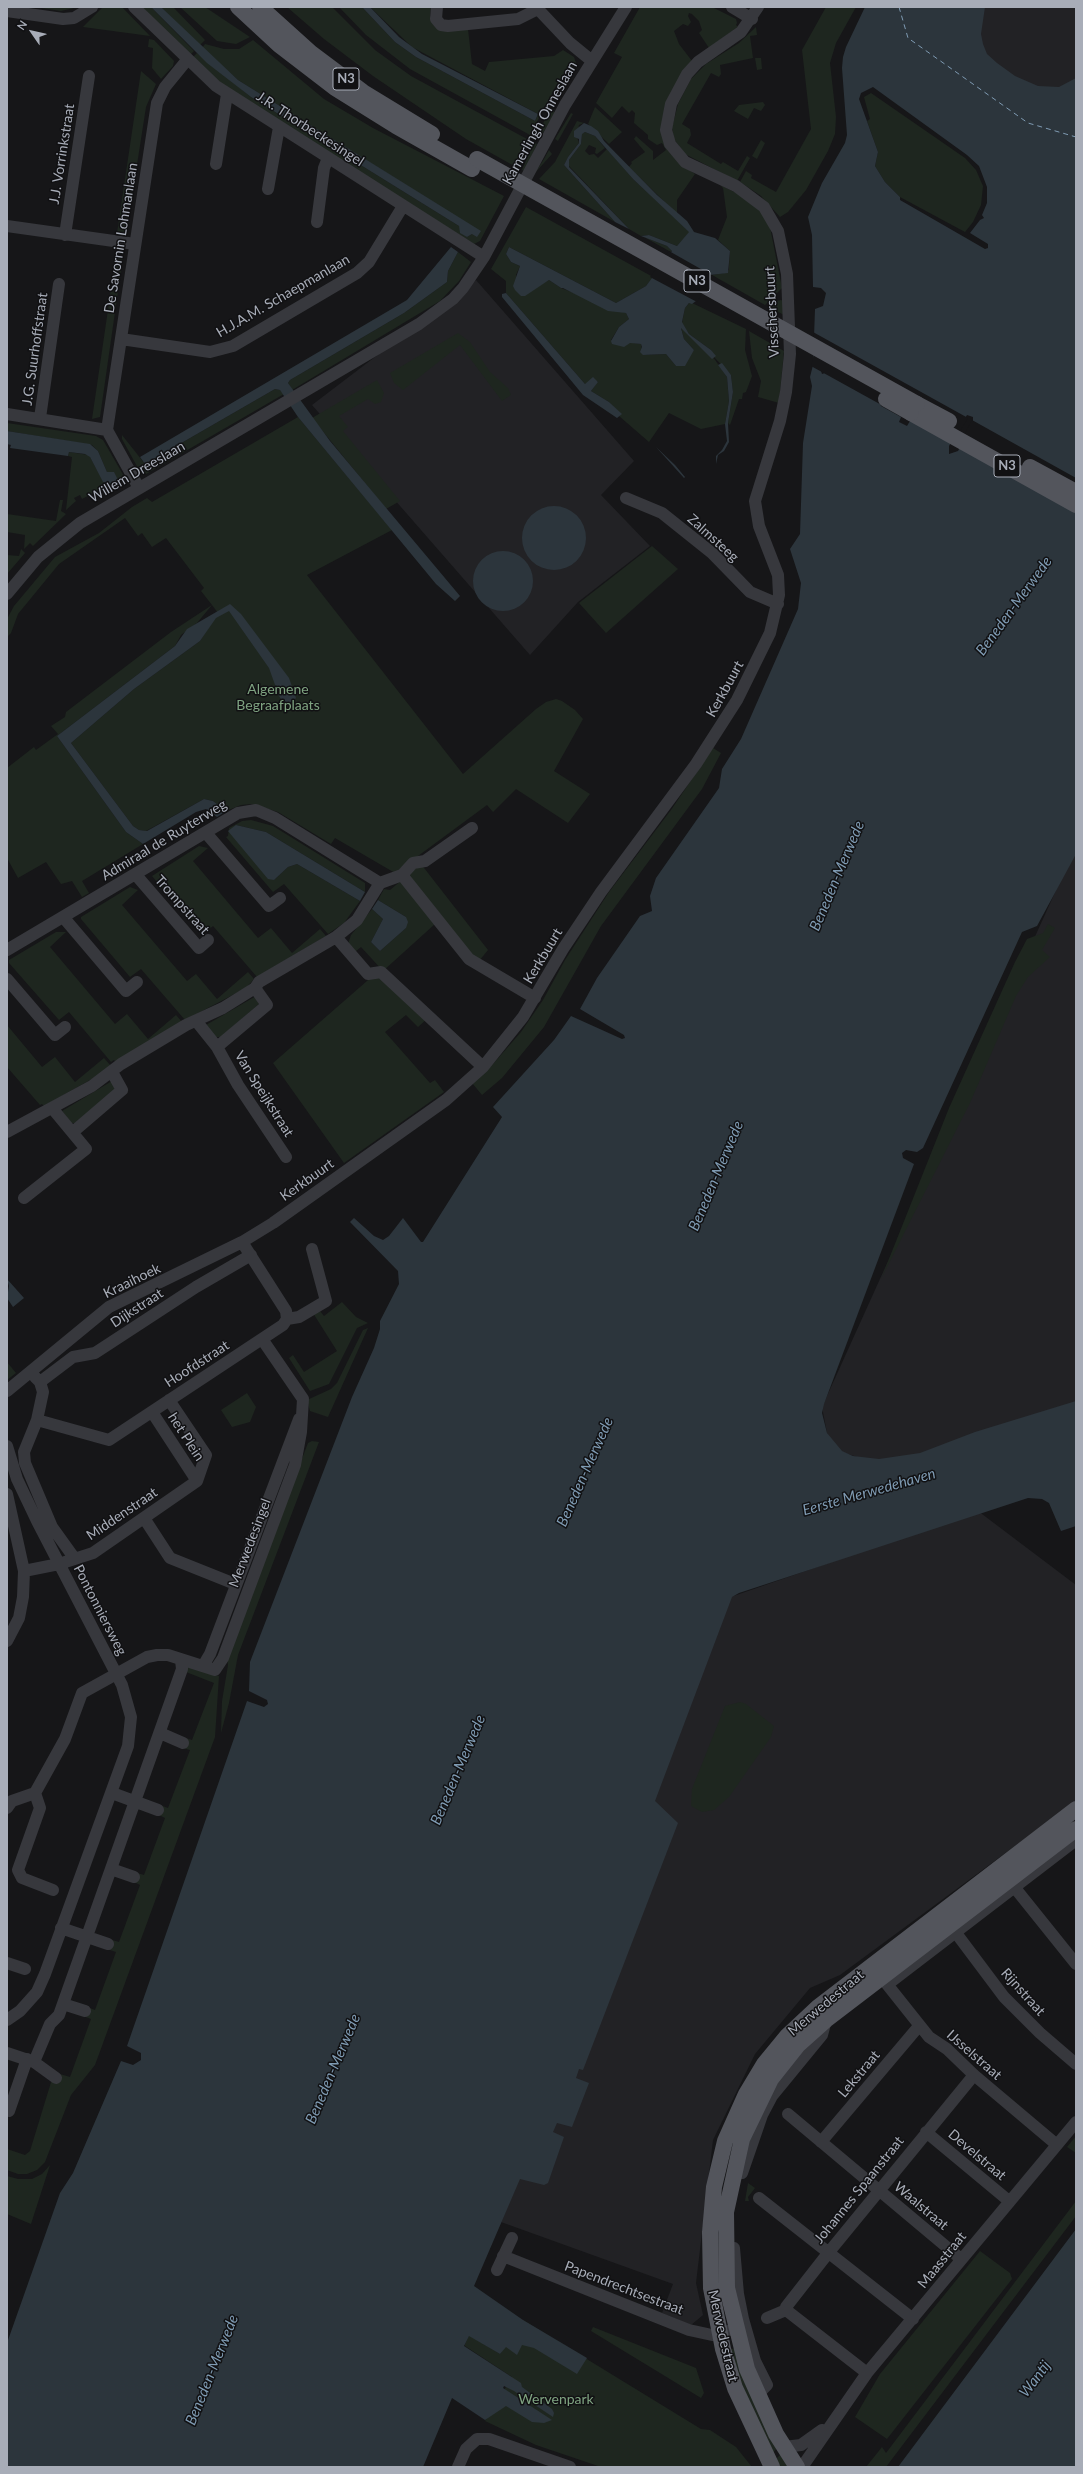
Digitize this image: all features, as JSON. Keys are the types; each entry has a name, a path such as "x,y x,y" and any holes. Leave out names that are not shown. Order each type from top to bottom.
{"main road":[{"name":"N3","path":"232,7 255,13"},
{"name":"N3","path":"238,7 255,13 279,45 335,88 396,126 474,164 1066,491 1076,505"},
{"name":"Merwedestraat","path":"798,2467 784,2447 747,2369 727,2288 726,2212 732,2178 761,2072 798,2044 826,2020 885,1981 958,1911 1076,1809"},
{"name":"Merwedestraat","path":"772,2466 735,2388 720,2333 711,2288 710,2232 714,2187 725,2141 746,2094 787,2036 818,2007 958,1911 1075,1839"}],"street":[{"path":"7,11 63,19 74,18 92,7"},
{"name":"J.R. Thorbeckesingel","path":"134,7 187,60 227,94 484,256"},
{"path":"437,7 436,19 441,25 448,26 518,19 537,8 570,43 592,61"},
{"name":"Kamerlingh Onneslaan","path":"298,396 438,312 463,288 484,256 565,105 626,7"},
{"path":"732,7 752,19"},
{"name":"Visschersbuurt","path":"758,7 752,19 741,32 698,62 687,74 671,104 666,130 670,144 685,162 736,186 760,204 774,222 780,239 788,288 790,354 788,381 780,421 755,501 759,526 778,575 778,604"},
{"name":"De Savornin Lohmanlaan","path":"107,430 157,103 166,87 187,60"},
{"name":"J.J. Vorrinkstraat","path":"65,235 89,76"},
{"path":"216,164 227,94"},
{"path":"268,189 279,127"},
{"path":"317,222 324,168 328,158"},
{"name":"H.J.A.M. Schaepmanlaan","path":"121,339 210,352 233,346 357,273 369,262 403,206"},
{"path":"7,226 135,244"},
{"name":"J.G. Suurhoffstraat","path":"40,418 60,284"},
{"name":"Willem Dreeslaan","path":"7,594 29,567 55,541 80,523 298,396"},
{"path":"7,414 40,418 107,430 139,488"},
{"name":"Zalmsteeg","path":"626,498 662,513 712,553 750,592 778,604"},
{"name":"Kerkbuurt","path":"242,1242 272,1223 446,1100 483,1067 500,1049 535,998 601,892 718,733 751,675 773,623 778,604"},
{"name":"Admiraal de Ruyterweg","path":"7,950 64,918 238,813 256,810 275,818 380,883"},
{"path":"7,1132 52,1108 186,1025 197,1022 255,988 259,982 336,937 357,920 380,883 402,875 413,863 425,861 472,828"},
{"path":"206,833 270,906 280,898"},
{"name":"Trompstraat","path":"136,875 199,948 208,940"},
{"path":"402,875 469,959 535,998"},
{"path":"64,918 126,991 137,982"},
{"path":"336,937 368,974 381,972 483,1067"},
{"path":"7,979 55,1035 65,1027"},
{"path":"217,1047 267,1005 255,988"},
{"name":"Van Speijkstraat","path":"197,1022 217,1047 238,1085 286,1157"},
{"path":"73,1132 122,1090 112,1072"},
{"path":"24,1198 86,1149 52,1108"},
{"path":"242,1242 286,1311 287,1319 299,1317 326,1301 312,1249"},
{"name":"Kraaihoek","path":"7,1391 109,1307 242,1242"},
{"name":"Dijkstraat","path":"40,1382 73,1357 95,1354 196,1287 251,1255"},
{"name":"Hoofdstraat","path":"37,1420 108,1440 283,1325 287,1319"},
{"name":"Merwedesingel","path":"35,1793 64,1739 82,1693 147,1657 168,1655 215,1670 224,1658 296,1465 304,1411 303,1399 262,1339"},
{"path":"29,1372 40,1382 43,1392 37,1420 24,1452 25,1463 52,1527 75,1559"},
{"name":"het Plein","path":"169,1400 206,1455 197,1481"},
{"name":"Merwedesingel","path":"203,1666 210,1654 294,1427 304,1411"},
{"name":"het Plein","path":"152,1412 197,1481"},
{"name":"Pontonniersweg","path":"7,1446 17,1479 127,1695 131,1717 128,1746 112,1793 37,1992 20,2011 7,2020"},
{"name":"Middenstraat","path":"24,1570 60,1564 93,1553 197,1481"},
{"path":"7,1494 24,1570 23,1597 19,1618 7,1641"},
{"path":"144,1518 170,1558 235,1584"},
{"path":"7,2110 9,2111 30,2061 50,2024 59,2015 160,1734 182,1669 181,1660"},
{"path":"160,1734 183,1742"},
{"path":"7,1808 12,1800 35,1793 40,1808 13,1869 22,1878 53,1890"},
{"path":"112,1793 158,1810"},
{"name":"Merwedestraat","path":"885,1981 956,1933 1015,1888 1075,1839"},
{"path":"111,1870 134,1877"},
{"path":"1015,1888 1076,1964"},
{"path":"61,1928 108,1944"},
{"name":"Rijnstraat","path":"956,1933 1004,1997 1040,2033 1076,2064"},
{"path":"7,1963 25,1969"},
{"name":"IJsselstraat","path":"885,1981 919,2026 1057,2145"},
{"path":"63,2004 85,2011"},
{"name":"Merwedestraat","path":"758,2394 767,2385 755,2361 738,2294 733,2241 734,2209 747,2154 762,2115 782,2081 822,2034 826,2020"},
{"name":"Lekstraat","path":"821,2142 919,2026"},
{"path":"7,2053 30,2061 56,2078"},
{"name":"Johannes Spaanstraat","path":"786,2310 786,2307 829,2252 974,2075"},
{"name":"Waalstraat","path":"788,2114 961,2260"},
{"name":"Maasstraat","path":"802,2467 867,2373 1076,2122"},
{"name":"Develstraat","path":"926,2132 1009,2201"},
{"path":"759,2198 913,2319"},
{"path":"497,2270 512,2238"},
{"name":"Papendrechtsestraat","path":"503,2256 690,2330 712,2335 736,2329"},
{"path":"767,2318 786,2310 867,2373"},
{"name":"Maasstraat","path":"784,2447 801,2445 811,2440 835,2419"},
{"path":"458,2467 466,2449 477,2439 489,2439 570,2467"}],"shaded area":[{"path":"974,7 1076,7 1076,82 1037,95 986,68"},
{"path":"476,280 634,461 601,495 650,546 578,602 530,655 312,405"},
{"path":"1076,846 1076,1414 919,1466 860,1458 839,1451 828,1438 822,1407"},
{"path":"978,1511 1076,1585 1076,1801 840,1975 810,1988 755,2054 713,2140 696,2283 703,2315 691,2325 662,2313 673,2284 501,2222 725,1599"}],"green space":[{"path":"35,7 78,7 61,11"},
{"path":"103,7 122,7 150,36 83,27"},
{"path":"142,7 151,7 194,51 189,56"},
{"path":"161,7 173,7 205,40 199,46"},
{"path":"180,7 205,7 250,37 236,44 217,41"},
{"path":"287,7 332,7 375,50 411,76 527,139 516,167 466,139 373,76 324,39"},
{"path":"339,7 362,7 395,42 416,57 535,121 538,114 412,47 370,7 431,7 430,16 468,29 472,64 485,71 489,62 554,56 563,50 574,57 576,63 556,86 530,135 410,69 366,35"},
{"path":"640,7 712,7 736,19 736,25 738,27 709,48 699,33 702,30 699,21 692,14 689,13 688,16 691,22 688,26 683,24 674,31 679,44 692,61 662,119 682,165 695,174 677,200 677,214 629,167 632,163 631,162 645,152 634,139 636,136 653,151 653,160 666,150 662,143 657,145 648,139 648,135 634,123 635,113 632,110 629,113 622,106 612,118 596,103 622,57 614,53"},
{"path":"826,7 856,7 836,43 830,63 836,117 835,134 828,151 806,190 788,212 780,217 761,196 740,182 746,171 752,175 751,178 776,192 811,129 802,50"},
{"path":"756,27 757,35 750,36 753,58 720,65 721,74 719,77 711,73 682,124 690,129 691,135 687,143 721,164 723,162 738,171 747,156 750,158 737,181 685,154 674,139 672,128 678,104 691,79 706,64 739,43"},
{"path":"149,39 154,40 174,61 173,66 161,79 152,68 153,48 148,47"},
{"path":"253,40 324,99 373,128 504,196 480,241 474,244 231,92 192,58 197,53 251,97 459,226 467,237 472,234 441,207 238,80 202,48 205,44 224,49 239,49"},
{"path":"755,58 761,58 762,69 757,70"},
{"path":"141,71 156,84 146,107 127,229 122,234 117,233"},
{"path":"871,93 965,158 976,170 983,186 981,205 973,222 965,232 900,197 885,182 875,166 878,152 867,121 870,119 864,97"},
{"path":"763,102 765,105 761,111 754,108 748,119 734,111 739,105"},
{"path":"595,107 622,132 609,144 588,124"},
{"path":"550,109 556,113 542,134 539,132"},
{"path":"571,113 573,114 558,141 555,139"},
{"path":"577,121 584,123 579,125 577,137 579,143 568,157 564,165 615,222 539,179 555,162"},
{"path":"585,132 595,136 605,148 597,154 595,153 596,148 589,145 585,151 589,155 594,154 598,158 607,149 633,179 690,232 677,246 649,235 641,236 629,229 569,166 569,160 581,144 582,133"},
{"path":"761,140 765,143 757,159 752,156"},
{"path":"534,142 537,144 525,171 522,170"},
{"path":"549,150 552,154 535,173 544,159"},
{"path":"720,185 741,195 761,211 769,222 782,288 765,305 712,275 724,273 729,270 730,251 718,240 727,217 723,188"},
{"path":"526,207 653,277 646,286 616,303 509,247 506,254 511,262 520,266 516,275 521,296 549,280 561,288 626,313 629,319 619,327 611,340 641,344 643,355 666,354 676,366 694,350 684,339 681,327 713,357 727,377 729,401 725,424 701,429 669,413 649,442 619,416 621,414 609,402 591,391 598,381 585,384 506,293 506,281 491,269"},
{"path":"644,237 667,246 672,251 671,252"},
{"path":"458,252 471,262 459,281 440,301 292,390 288,383 290,380 404,313 447,282 448,271"},
{"path":"116,255 123,256 100,417 92,419"},
{"path":"776,301 783,301 784,315 769,307"},
{"path":"690,302 746,329 745,350 752,376 746,392 743,393 742,399 739,399 730,425 728,423 733,392 731,375 714,357 711,350 689,334 682,323 685,308"},
{"path":"749,331 784,351 779,403 758,397 761,381 752,358"},
{"path":"458,333 470,342 490,372 508,388 511,395 502,401 460,345 403,390 394,383 390,373"},
{"path":"377,380 384,393 381,402 375,404 368,399 339,416 348,427 343,431 400,501 386,509 312,418"},
{"path":"275,389 280,390 284,394 146,474 139,470 122,439 122,435 145,464"},
{"name":"Algemene Begraafplaats","path":"298,417 392,530 307,575 463,774 536,709 546,702 556,699 562,701 575,710 583,719 554,771 590,794 568,823 516,789 493,812 487,805 395,873 335,838 331,844 278,812 251,804 241,805 226,811 213,801 204,799 146,831 139,830 133,826 71,743 134,689 200,641 218,613 201,591 204,588 166,538 152,547 142,533 138,536 125,518 59,564 18,614 11,633 7,637 7,619 14,606 55,557 99,533 132,507 147,498 152,502"},
{"path":"7,423 96,436 103,440 125,478 124,483 97,491 82,499 80,495 74,498 76,501 66,510 72,457 68,456 69,452 89,455 104,483 117,481 114,473 107,472 98,451 92,445 7,431"},
{"path":"60,500 63,500 61,511 66,514 33,546 30,543 24,549 25,535 7,532 7,514 56,521"},
{"path":"652,546 678,569 606,633 579,603"},
{"path":"21,549 25,553 7,574 7,555 19,556"},
{"path":"212,605 197,623 181,635 175,646 57,736 126,832 143,844 82,881 89,893 82,897 72,881 61,884 46,862 18,878 7,858 7,768 34,747 36,750 58,734 51,726 65,717 66,712 171,632"},
{"path":"713,748 721,753 702,789 601,926 544,1027 502,1078 482,1095 472,1083 493,1064 521,1032 543,1000 565,960 609,892 671,810"},
{"path":"251,820 273,826 365,883 365,892 266,832 236,825 274,880 288,867 297,864 360,901 344,923 328,934 284,884 273,892 226,837 228,836 229,828 242,821"},
{"path":"199,846 208,848 193,861 258,938 271,928 292,953 320,929 326,936 257,977 213,926 202,935 152,876"},
{"path":"421,864 488,950 479,961 464,950 408,875"},
{"path":"402,880 435,924 383,971 361,947 355,952 348,944 351,935 372,909 383,919 371,942 380,951 406,928 406,917 378,900 384,889 390,890"},
{"path":"130,887 138,890 122,905 187,981 196,974 217,999 248,972 254,979 246,988 185,1020 141,969 130,977 81,919 81,917"},
{"path":"1048,924 1055,928 1042,950 1050,957 1028,977 1016,996 970,1103 881,1279 949,1108 1015,962 1027,939 1043,933"},
{"path":"56,932 66,932 50,947 115,1024 127,1014 148,1039 176,1015 182,1022 116,1062 114,1060 111,1062 69,1012 59,1020 9,963 9,960"},
{"path":"375,974 428,1018 418,1027 406,1015 385,1032 430,1083 435,1080 444,1092 344,1163 273,1063"},
{"path":"256,996 259,1004 221,1037 214,1037 206,1025"},
{"path":"7,1025 42,1067 55,1057 75,1082 104,1058 111,1066 99,1075 44,1106 42,1104 40,1105 7,1067"},
{"path":"112,1081 115,1090 75,1123 71,1123 62,1111"},
{"path":"342,1302 356,1317 368,1323 357,1328 329,1384 310,1391 289,1358 293,1355 304,1372 337,1351 313,1313 320,1311 324,1316"},
{"path":"368,1328 328,1417 310,1411 307,1400 331,1389 337,1383 363,1330"},
{"path":"7,1362 16,1373 7,1380"},
{"path":"247,1393 256,1407 250,1422 232,1427 221,1410"},
{"path":"312,1441 319,1442 238,1655 229,1703 221,1733 222,1701 228,1665 227,1654 308,1443"},
{"path":"186,1666 219,1676 215,1737 95,2065 71,2095 45,2162 37,2170 27,2174 18,2174 7,2170 7,2149 25,2155 30,2151 52,2079 60,2074 70,2077 91,2019 83,2016 84,2006 95,2010 116,1952 107,1949 109,1939 119,1942 140,1885 130,1880 134,1872 144,1875 165,1818 157,1814 160,1805 168,1808 190,1750 179,1747 183,1737 192,1740 214,1683 186,1672"},
{"path":"740,1702 746,1704 774,1726 771,1737 729,1797 714,1810 702,1812 691,1806 692,1789 725,1706"},
{"path":"1076,2136 1076,2153 1067,2147"},
{"path":"50,2165 31,2224 7,2214 7,2176 18,2179 32,2179 42,2174"},
{"path":"748,2183 755,2188 748,2197 749,2201 745,2201"},
{"path":"1076,2201 1076,2216 886,2467 866,2467 882,2447 886,2453"},
{"path":"980,2251 1010,2273 1012,2279 887,2439 855,2417 880,2374"},
{"name":"Wervenpark","path":"523,2320 701,2429 710,2430 736,2447 752,2467 601,2467 536,2445 485,2421 512,2377 465,2346 465,2344 469,2335 500,2354"},
{"path":"593,2327 696,2368 704,2393 701,2398 591,2331"},
{"path":"736,2348 778,2447 771,2455 728,2350"},
{"path":"781,2454 788,2467 780,2467 774,2461"}],"water":[{"path":"151,7 161,7 238,80 481,231 477,237 472,234 467,237 460,233 459,226 251,97 207,63"},
{"path":"362,7 370,7 399,37 422,54 538,114 535,121 416,57 395,42"},
{"path":"865,7 985,7 981,34 983,44 987,54 997,63 1015,76 1038,86 1059,87 1076,78 1076,854 1037,926 1022,932 923,1148 917,1152 906,1150 902,1153 903,1158 914,1164 824,1404 822,1413 827,1433 842,1451 853,1456 879,1459 920,1453 975,1432 1076,1401 1076,1526 1061,1531 1049,1503 1042,1499 1028,1498 739,1593 732,1597 655,1801 678,1823 583,2070 579,2069 576,2078 589,2083 572,2127 557,2123 553,2132 564,2137 548,2183 544,2185 520,2179 474,2286 523,2320 587,2358 577,2374 534,2348 522,2345 517,2355 506,2347 500,2354 469,2336 464,2346 521,2383 522,2387 552,2409 554,2413 553,2417 514,2391 504,2386 503,2388 552,2420 544,2423 532,2422 506,2406 485,2420 452,2398 423,2467 7,2467 7,2343 60,2193 73,2173 121,2061 133,2065 141,2060 141,2053 127,2046 247,1701 264,1707 268,1704 267,1700 249,1691 250,1662 352,1397 374,1348 380,1329 380,1321 399,1284 398,1271 350,1222 354,1218 374,1236 383,1240 389,1236 403,1218 421,1242 423,1242 502,1117 493,1107 554,1040 571,1016 622,1039 625,1038 624,1035 580,1009 597,978 640,916 652,911 650,896 656,878 719,788 722,769 741,739 798,609 801,583 790,549 800,534 803,443 812,386 810,377 813,365 815,309 823,306 826,293 821,288 813,287 812,235 808,217 822,183 845,143 847,135 842,68 846,47","holes":["873,87 967,155 979,166 987,187 987,203 982,215 984,218 980,220 970,233 988,244 988,248 985,249 900,200 900,197 885,182 875,166 878,152 859,99 861,93","833,350 836,352 825,373 822,374 821,371","880,403 910,421 907,426 899,422 901,417 881,406","967,415 973,417 973,423 958,451 949,454 949,446"]},
{"path":"584,123 598,131 604,141 657,195 687,221 694,232 715,238 730,251 728,273 710,275 696,301 692,304 689,303 685,308 682,322 689,334 711,350 716,356 712,359 681,328 684,339 694,350 685,366 676,366 666,354 643,355 640,352 642,347 641,344 630,343 624,347 612,344 611,341 619,327 629,319 626,313 608,311 561,288 549,280 525,296 521,296 515,290 513,286 520,266 511,262 506,254 509,247 616,303 646,286 672,251 667,246 641,236 649,235 677,246 689,232 633,179 595,136 585,132 582,134 581,144 569,160 569,167 629,229 615,222 564,165 568,157 579,143 579,139 574,137 574,131"},
{"path":"451,247 458,252 448,271 447,282 404,313 290,380 288,383 330,441 460,596 455,601 436,584 298,417 280,390 275,389 145,464 140,457 407,300"},
{"path":"506,293 585,384 593,377 598,382 591,391 609,402 622,414 617,418 583,395 502,297 502,294"},
{"path":"722,363 731,375 733,392 728,423 729,442 724,451 718,455 716,464 716,456 722,450 727,441 725,424 729,401 727,377 718,365"},
{"path":"7,431 90,444 98,451 107,472 114,472 118,480 109,484 103,482 90,457 85,454 69,452 68,456 10,448 11,445 7,444"},
{"path":"656,447 675,465 685,477 684,478"},
{"path":"554,506 572,512 580,520 586,538 580,556 572,564 554,570 536,564 528,556 522,538 528,520 536,512"},
{"path":"497,551 509,551 520,556 528,564 533,575 531,593 520,606 509,611 497,611 486,606 478,598 473,587 473,575 478,564 486,556"},
{"path":"230,604 241,614 289,678 296,698 291,703 284,703 279,696 269,668 229,611 216,618 200,641 134,689 71,743 133,826 139,830 147,831 204,799 213,801 226,811 217,817 206,809 196,812 143,844 126,832 57,736 175,646 187,629"},
{"path":"236,825 266,832 365,892 360,901 297,864 288,867 274,880 268,879 228,831"},
{"path":"378,900 406,917 408,922 406,928 380,951 371,942 383,919 372,909"},
{"path":"7,1279 24,1298 13,1307 7,1298 9,1286"},
{"name":"Wantij","path":"1076,2229 1076,2467 898,2467"}],"pier":[{"path":"669,251 715,277 712,277 697,302 650,277"},
{"path":"813,332 968,418 952,444 811,366 814,354"},
{"path":"972,420 1076,478 1076,513 958,447"}],"ferry route":[{"path":"899,7 908,38 1028,123 1076,137"}],"water label":[{"name":"Beneden-Merwede","path":"1014,606"},
{"name":"Beneden-Merwede","path":"837,876"},
{"name":"Beneden-Merwede","path":"716,1176"},
{"name":"Beneden-Merwede","path":"585,1472"},
{"name":"Eerste Merwedehaven","path":"869,1492"},
{"name":"Beneden-Merwede","path":"458,1770"},
{"name":"Beneden-Merwede","path":"333,2069"},
{"name":"Beneden-Merwede","path":"212,2370"}]}
